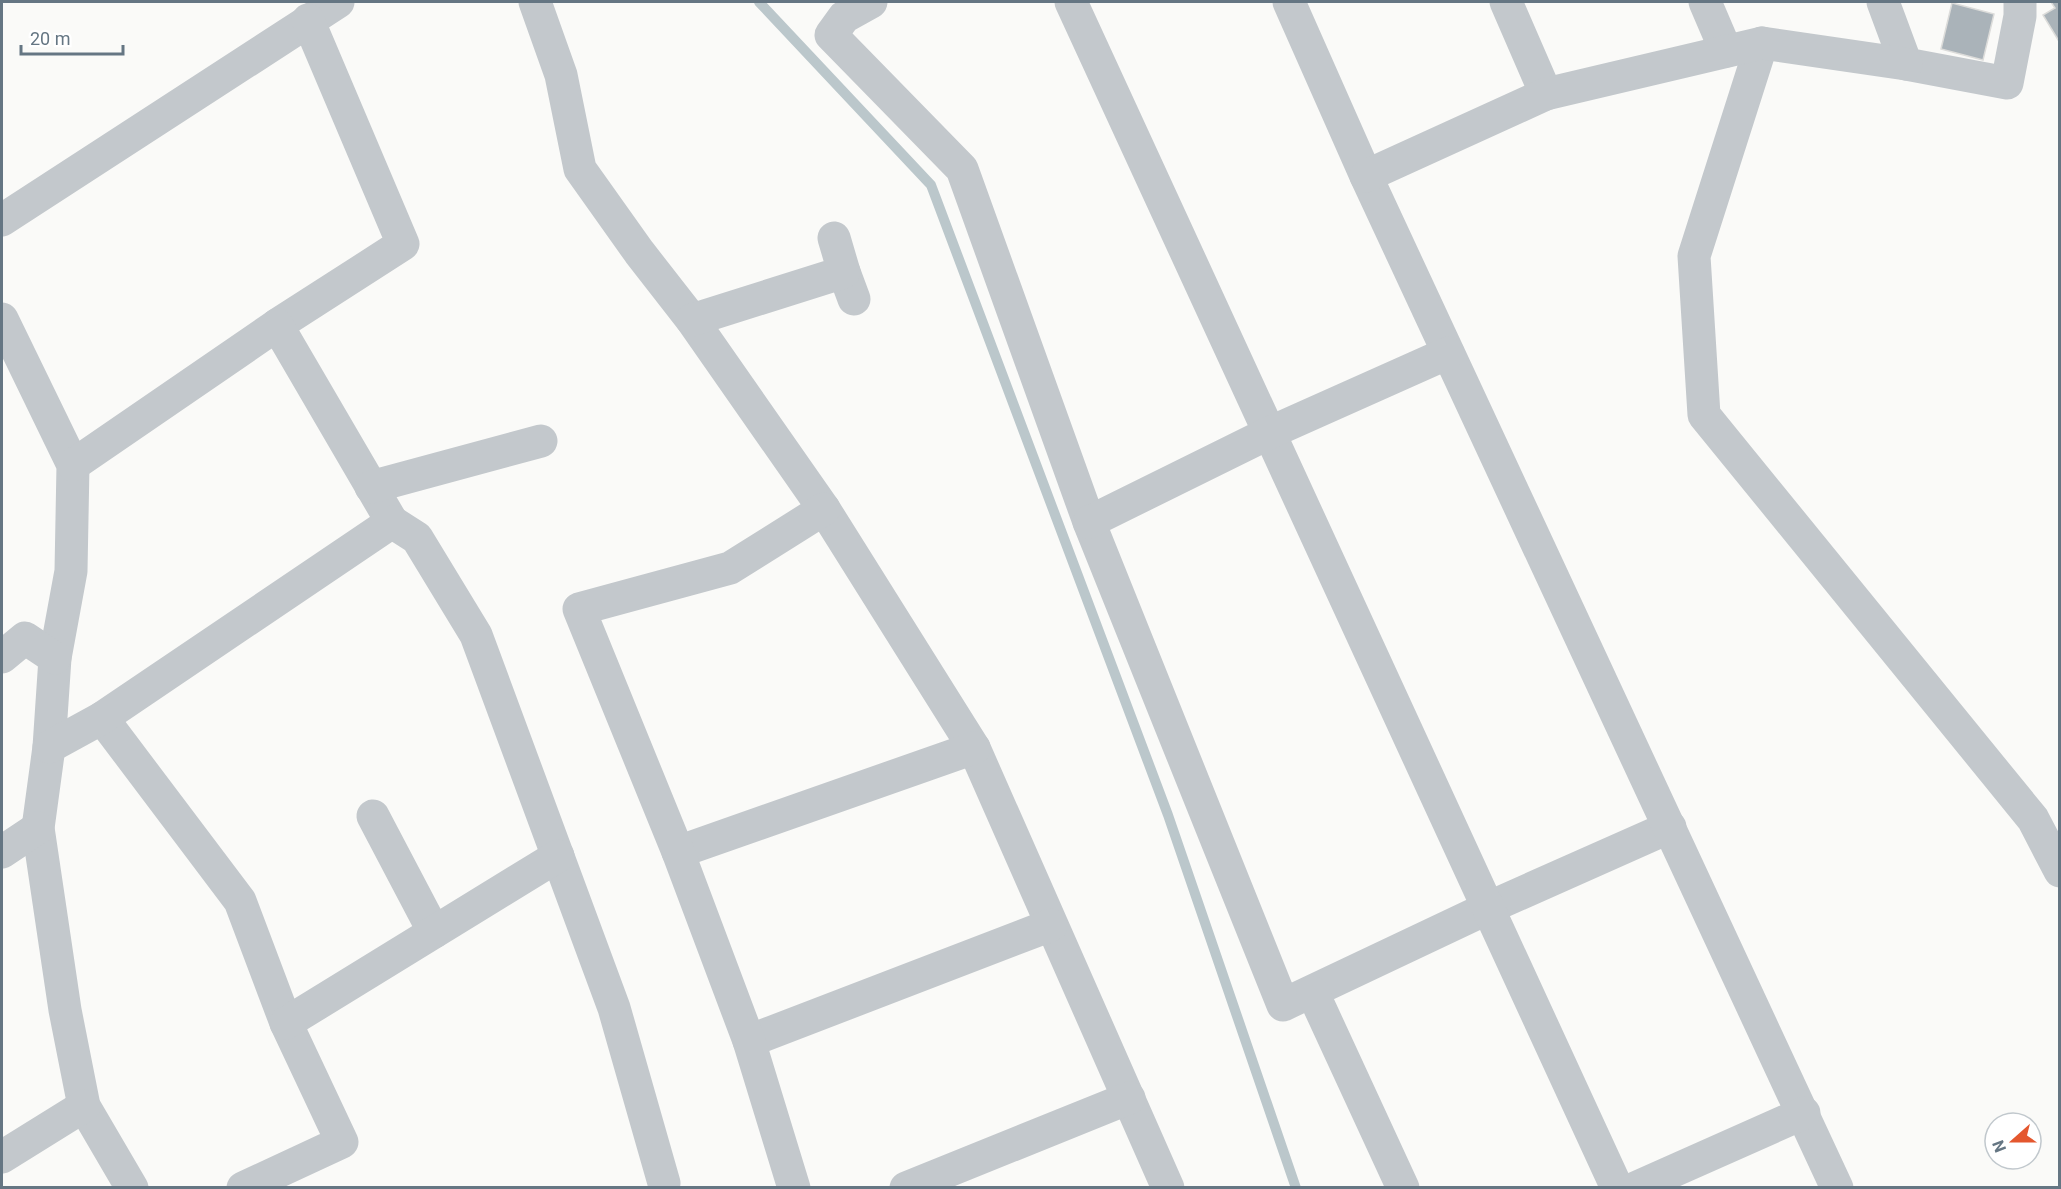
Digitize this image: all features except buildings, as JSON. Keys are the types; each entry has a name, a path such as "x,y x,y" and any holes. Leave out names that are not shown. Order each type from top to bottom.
{"street":[{"path":"2,220 338,2"},
{"path":"535,2 561,75 580,169 639,252 692,320 824,509 974,748 1168,1188"},
{"path":"871,2 844,16 831,35 962,169 1089,522 1282,1005 1313,993 1490,908 1670,827"},
{"path":"1071,2 1271,432 1617,1188"},
{"path":"1289,2 1366,176 1837,1188"},
{"path":"1506,2 1546,94"},
{"path":"1704,2 1726,51"},
{"path":"1883,2 1906,64"},
{"path":"1366,176 1546,94 1762,44 1906,64 2007,83 2020,16 2020,2"},
{"path":"73,465 277,326 403,244 308,20"},
{"path":"1762,44 1694,256 1704,415 2033,819 2060,871"},
{"path":"692,320 849,286 834,238"},
{"path":"2,319 73,465 71,571 55,658 49,747 38,828 65,1010 84,1106 132,1188"},
{"path":"277,326 392,522 417,538 476,635 614,1008 661,1186"},
{"path":"1089,522 1271,432 1448,353"},
{"path":"371,487 542,441"},
{"path":"794,1188 749,1041 678,852 579,609 730,568 824,509"},
{"path":"49,747 102,718 392,522"},
{"path":"2,657 25,638 55,658"},
{"path":"102,718 240,901 286,1023 342,1142 243,1188"},
{"path":"678,852 974,748"},
{"path":"373,816 434,932"},
{"path":"2,852 38,828"},
{"path":"286,1023 558,856"},
{"path":"749,1041 1051,925"},
{"path":"1313,993 1403,1188"},
{"path":"906,1188 1129,1098"},
{"path":"2,1157 84,1106"},
{"path":"1635,1188 1804,1113"}],"waterway":[{"path":"759,2 931,185 1168,815 1296,1188"}]}
